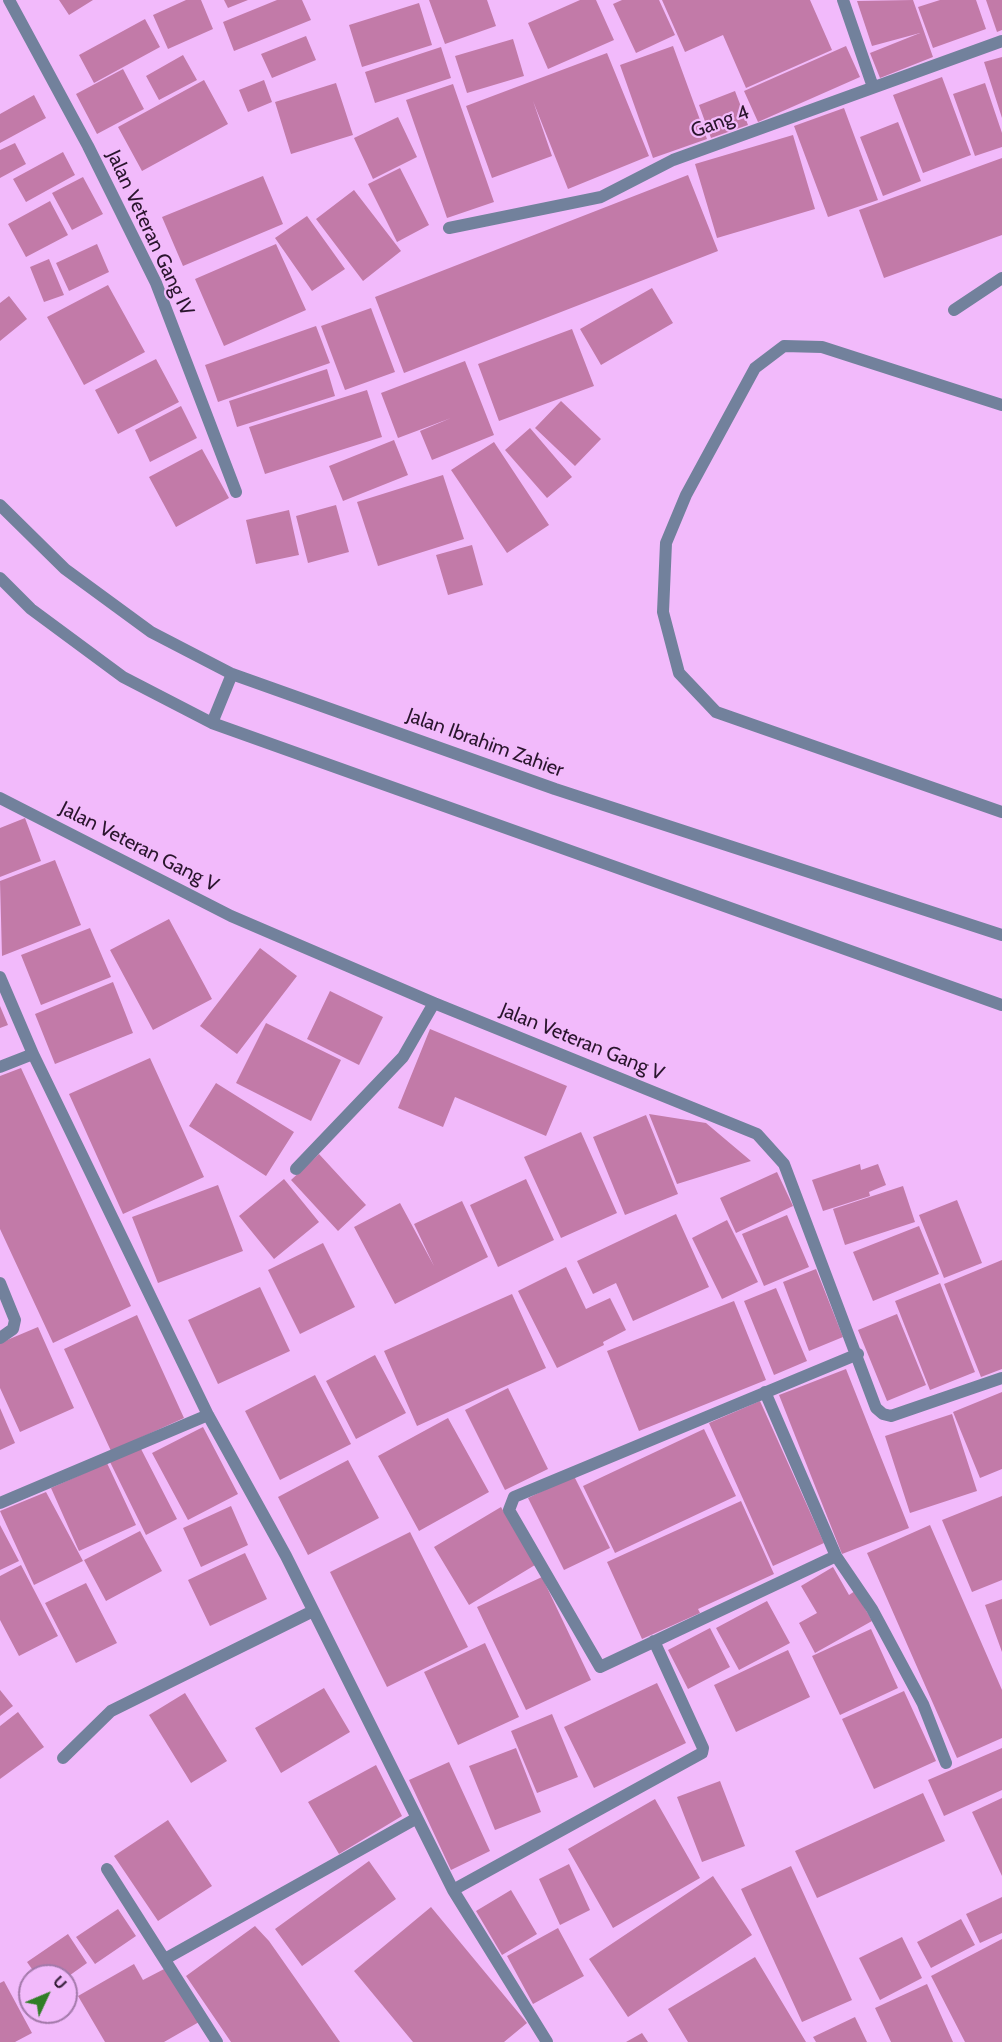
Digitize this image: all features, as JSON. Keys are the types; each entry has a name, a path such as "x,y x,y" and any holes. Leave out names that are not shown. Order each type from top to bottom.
{"street":[{"name":"Jalan Veteran Gang IV","path":"9,0 103,173 156,283 236,492"},
{"path":"843,0 873,87"},
{"name":"Gang 4","path":"449,228 601,197 673,160 1002,41"},
{"path":"954,310 1002,278"},
{"path":"1002,405 822,347 784,346 755,368 686,495 666,543 663,612 679,673 716,712 1002,812"},
{"name":"Jalan Ibrahim Zahier","path":"0,505 66,569 151,632 232,674 555,789 1002,936"},
{"path":"0,578 31,609 123,677 212,723 1002,1005"},
{"path":"212,723 232,674"},
{"name":"Jalan Veteran Gang V","path":"0,798 231,916 434,1003 757,1134 784,1164 858,1354 876,1408 891,1416 1002,1378"},
{"path":"0,977 33,1054 208,1415 313,1611 453,1890 547,2042"},
{"path":"296,1169 403,1057 434,1003"},
{"path":"0,1066 33,1054"},
{"path":"0,1283 15,1320 13,1329 0,1338"},
{"path":"836,1556 600,1667 509,1510 514,1497 858,1354"},
{"path":"765,1392 836,1556 872,1609 913,1685 946,1763"},
{"path":"0,1503 208,1415"},
{"path":"63,1758 111,1711 313,1611"},
{"path":"453,1890 702,1753 703,1748 654,1641"},
{"path":"165,1959 417,1818"},
{"path":"107,1869 217,2042"}],"building":[{"path":"59,0 93,0 69,15"},
{"path":"186,0 201,0 213,29 168,49 153,15"},
{"path":"224,0 248,0 228,8"},
{"path":"277,0 302,0 311,20 234,51 223,22"},
{"path":"429,0 487,0 496,26 445,44"},
{"path":"580,0 596,0 614,40 548,69 528,23"},
{"path":"622,0 659,0 675,35 636,53 613,4"},
{"path":"662,0 810,0 832,50 746,88 723,35 685,52"},
{"path":"913,0 933,57 880,78 870,53 920,33 872,46 857,1"},
{"path":"940,0 976,0 986,29 933,48 918,7"},
{"path":"986,0 1002,0 1002,30 997,32"},
{"path":"419,3 432,45 362,67 349,25"},
{"path":"145,19 160,47 94,83 79,55"},
{"path":"306,36 316,60 272,78 261,54"},
{"path":"513,39 524,76 467,93 455,56"},
{"path":"673,46 707,139 653,158 620,65"},
{"path":"846,46 860,77 758,122 744,91"},
{"path":"441,47 451,78 375,103 365,72"},
{"path":"607,53 649,156 568,189 533,101 552,156 492,178 466,106"},
{"path":"183,55 197,80 159,100 146,76"},
{"path":"1002,57 1002,118 984,62"},
{"path":"123,69 144,109 97,134 76,94"},
{"path":"942,77 971,155 923,173 893,95"},
{"path":"204,80 228,124 142,171 118,127"},
{"path":"264,80 272,102 248,112 239,90"},
{"path":"336,83 353,135 291,154 275,102"},
{"path":"985,83 1002,133 1002,147 975,156 953,94"},
{"path":"453,84 494,202 447,218 406,100"},
{"path":"735,91 748,125 711,138 699,105"},
{"path":"34,95 46,118 0,143 0,114"},
{"path":"844,108 878,200 828,217 794,126"},
{"path":"398,117 417,157 373,179 354,138"},
{"path":"898,122 921,181 883,196 860,137"},
{"path":"793,135 815,209 717,238 695,164"},
{"path":"15,143 26,164 0,178 0,150"},
{"path":"63,152 75,175 26,202 13,179"},
{"path":"1002,158 1002,235 884,278 859,210"},
{"path":"400,168 429,225 397,242 368,184"},
{"path":"688,175 718,251 404,373 375,297"},
{"path":"263,176 283,224 183,266 162,217"},
{"path":"83,177 103,214 72,230 52,193"},
{"path":"354,190 401,251 363,281 316,219"},
{"path":"50,201 68,235 26,257 8,224"},
{"path":"307,216 345,269 312,291 275,238"},
{"path":"97,244 109,272 69,291 56,263"},
{"path":"276,244 306,310 224,346 195,279"},
{"path":"49,259 64,295 44,302 30,267"},
{"path":"108,285 145,352 84,385 47,317"},
{"path":"652,288 673,323 601,365 580,329"},
{"path":"9,296 27,319 0,341 0,303"},
{"path":"371,308 395,372 345,390 321,326"},
{"path":"316,326 330,363 218,402 205,365"},
{"path":"572,329 594,386 499,421 478,364"},
{"path":"156,359 179,402 118,434 95,390"},
{"path":"465,361 494,435 432,460 420,431 451,418 398,438 381,393"},
{"path":"327,369 335,396 237,427 229,401"},
{"path":"367,390 382,437 265,474 249,427"},
{"path":"561,401 601,439 575,466 535,428"},
{"path":"181,406 197,438 150,462 135,430"},
{"path":"530,428 572,477 547,498 505,450"},
{"path":"394,440 408,475 343,501 329,466"},
{"path":"494,442 549,525 507,553 451,470"},
{"path":"202,449 229,498 176,527 149,477"},
{"path":"443,475 464,539 378,566 357,502"},
{"path":"336,505 349,552 308,563 296,516"},
{"path":"289,510 299,555 256,564 246,520"},
{"path":"472,545 483,585 448,595 436,555"},
{"path":"25,818 41,861 0,877 0,828"},
{"path":"55,860 81,925 2,956 0,881"},
{"path":"169,919 212,999 153,1030 110,950"},
{"path":"90,928 111,977 41,1005 21,955"},
{"path":"260,948 297,976 237,1054 200,1026"},
{"path":"113,982 133,1033 55,1064 35,1014"},
{"path":"330,991 383,1017 359,1065 307,1039"},
{"path":"0,1006 8,1025 0,1028"},
{"path":"266,1023 341,1060 311,1121 236,1083"},
{"path":"430,1029 567,1086 546,1136 455,1097 443,1127 398,1108"},
{"path":"150,1058 204,1177 123,1214 69,1094"},
{"path":"21,1068 131,1306 53,1343 0,1229 0,1076"},
{"path":"216,1083 294,1132 266,1176 189,1126"},
{"path":"649,1114 706,1123 751,1161 677,1184"},
{"path":"646,1115 678,1194 625,1215 593,1137"},
{"path":"581,1132 617,1213 561,1238 524,1157"},
{"path":"319,1154 366,1205 338,1231 291,1180"},
{"path":"860,1164 861,1170 878,1164 886,1185 869,1192 870,1196 823,1211 812,1180"},
{"path":"777,1172 793,1206 736,1233 720,1198"},
{"path":"284,1179 319,1222 274,1259 239,1216"},
{"path":"526,1179 554,1240 498,1267 470,1205"},
{"path":"218,1185 243,1251 158,1283 132,1217"},
{"path":"903,1186 915,1222 845,1245 833,1209"},
{"path":"957,1200 982,1263 944,1278 919,1215"},
{"path":"462,1201 488,1257 395,1304 354,1227 400,1203 434,1266 414,1224"},
{"path":"676,1214 709,1287 633,1321 616,1283 593,1294 577,1261"},
{"path":"787,1215 809,1267 764,1286 742,1234"},
{"path":"727,1220 758,1282 722,1299 692,1238"},
{"path":"919,1226 939,1274 873,1301 853,1252"},
{"path":"323,1243 355,1307 300,1334 268,1270"},
{"path":"1002,1260 1002,1369 981,1377 944,1284"},
{"path":"566,1267 586,1309 610,1298 626,1330 603,1342 604,1345 557,1368 518,1291"},
{"path":"816,1269 843,1337 809,1351 783,1282"},
{"path":"940,1283 975,1372 930,1390 895,1301"},
{"path":"260,1287 290,1351 218,1384 188,1320"},
{"path":"776,1288 807,1361 774,1375 744,1301"},
{"path":"512,1294 546,1368 417,1426 384,1351"},
{"path":"734,1301 766,1380 639,1431 607,1351"},
{"path":"897,1314 926,1385 887,1401 858,1330"},
{"path":"137,1315 184,1418 111,1451 64,1349"},
{"path":"38,1327 74,1408 20,1432 0,1388 0,1343"},
{"path":"375,1355 406,1413 356,1439 326,1381"},
{"path":"846,1369 909,1528 842,1554 779,1395"},
{"path":"315,1375 351,1444 280,1480 245,1411"},
{"path":"508,1388 548,1469 505,1490 465,1410"},
{"path":"1002,1392 1002,1469 980,1478 953,1412"},
{"path":"760,1401 824,1543 773,1566 709,1423"},
{"path":"0,1408 15,1443 0,1450"},
{"path":"952,1414 977,1491 910,1513 885,1436"},
{"path":"448,1418 489,1492 419,1531 378,1456"},
{"path":"203,1427 238,1494 188,1520 152,1453"},
{"path":"704,1429 736,1496 615,1553 583,1486"},
{"path":"140,1447 177,1519 146,1535 110,1462"},
{"path":"348,1460 379,1518 308,1555 278,1497"},
{"path":"107,1463 136,1525 79,1551 51,1488"},
{"path":"574,1476 610,1548 564,1570 528,1498"},
{"path":"46,1492 83,1561 34,1585 0,1511"},
{"path":"1002,1496 1002,1580 972,1592 942,1520"},
{"path":"741,1501 774,1574 698,1609 700,1613 642,1639 607,1562"},
{"path":"231,1506 248,1545 201,1567 183,1528"},
{"path":"501,1507 535,1565 469,1605 434,1547"},
{"path":"0,1525 19,1561 0,1570"},
{"path":"930,1525 1002,1690 1002,1738 957,1758 867,1553"},
{"path":"140,1531 162,1571 106,1601 84,1560"},
{"path":"410,1532 468,1647 387,1687 330,1572"},
{"path":"245,1553 267,1599 210,1626 188,1580"},
{"path":"21,1565 58,1636 19,1656 0,1620 0,1576"},
{"path":"833,1567 849,1595 855,1591 872,1621 815,1653 799,1623 817,1613 801,1586"},
{"path":"542,1577 591,1680 526,1710 477,1607"},
{"path":"86,1583 117,1643 76,1663 45,1603"},
{"path":"1002,1599 1002,1652 985,1605"},
{"path":"767,1601 790,1643 739,1670 716,1628"},
{"path":"710,1628 730,1667 688,1689 668,1650"},
{"path":"871,1629 898,1688 840,1715 812,1656"},
{"path":"485,1643 519,1717 458,1745 424,1672"},
{"path":"788,1650 810,1697 736,1732 714,1685"},
{"path":"657,1683 686,1743 594,1788 564,1727"},
{"path":"324,1688 350,1732 281,1773 255,1728"},
{"path":"0,1690 13,1706 0,1716"},
{"path":"904,1691 936,1761 874,1789 842,1719"},
{"path":"185,1693 227,1761 191,1783 149,1715"},
{"path":"18,1712 44,1747 0,1779 0,1726"},
{"path":"552,1714 578,1777 537,1793 511,1731"},
{"path":"516,1748 541,1812 495,1830 469,1766"},
{"path":"1002,1748 1002,1790 944,1816 928,1780"},
{"path":"449,1762 490,1851 451,1870 409,1780"},
{"path":"376,1765 402,1816 339,1854 308,1802"},
{"path":"720,1781 745,1846 702,1862 677,1797"},
{"path":"923,1793 945,1841 817,1898 795,1851"},
{"path":"1002,1798 1002,1876 972,1812"},
{"path":"655,1799 700,1878 613,1928 568,1849"},
{"path":"168,1820 212,1886 158,1921 114,1856"},
{"path":"369,1861 396,1899 302,1966 275,1929"},
{"path":"569,1864 590,1910 560,1925 539,1879"},
{"path":"791,1866 852,2000 802,2022 741,1889"},
{"path":"713,1876 752,1935 628,2017 589,1959"},
{"path":"511,1890 537,1934 502,1955 476,1911"},
{"path":"1002,1897 1002,1933 980,1943 966,1914"},
{"path":"431,1907 527,2023 504,2042 413,2042 354,1971"},
{"path":"118,1909 136,1936 95,1964 76,1937"},
{"path":"961,1919 975,1945 931,1968 917,1942"},
{"path":"255,1926 269,1941 340,2042 231,2042 186,1976"},
{"path":"558,1928 584,1976 533,2004 507,1956"},
{"path":"68,1934 87,1963 78,1969 78,1964 28,1964 27,1962"},
{"path":"902,1937 922,1978 880,2000 859,1958"},
{"path":"1002,1939 1002,2042 965,2042 931,1976"},
{"path":"755,1957 806,2042 688,2042 668,2009"},
{"path":"134,1964 143,1980 168,1967 199,2022 164,2042 105,2042 78,1996"},
{"path":"4,1981 18,2007 18,2024 27,2024 32,2033 15,2042 0,2042 0,1983"},
{"path":"927,1984 953,2042 891,2042 875,2008"},
{"path":"855,2017 867,2042 816,2042 813,2037"},
{"path":"642,2033 648,2042 626,2042"}]}
